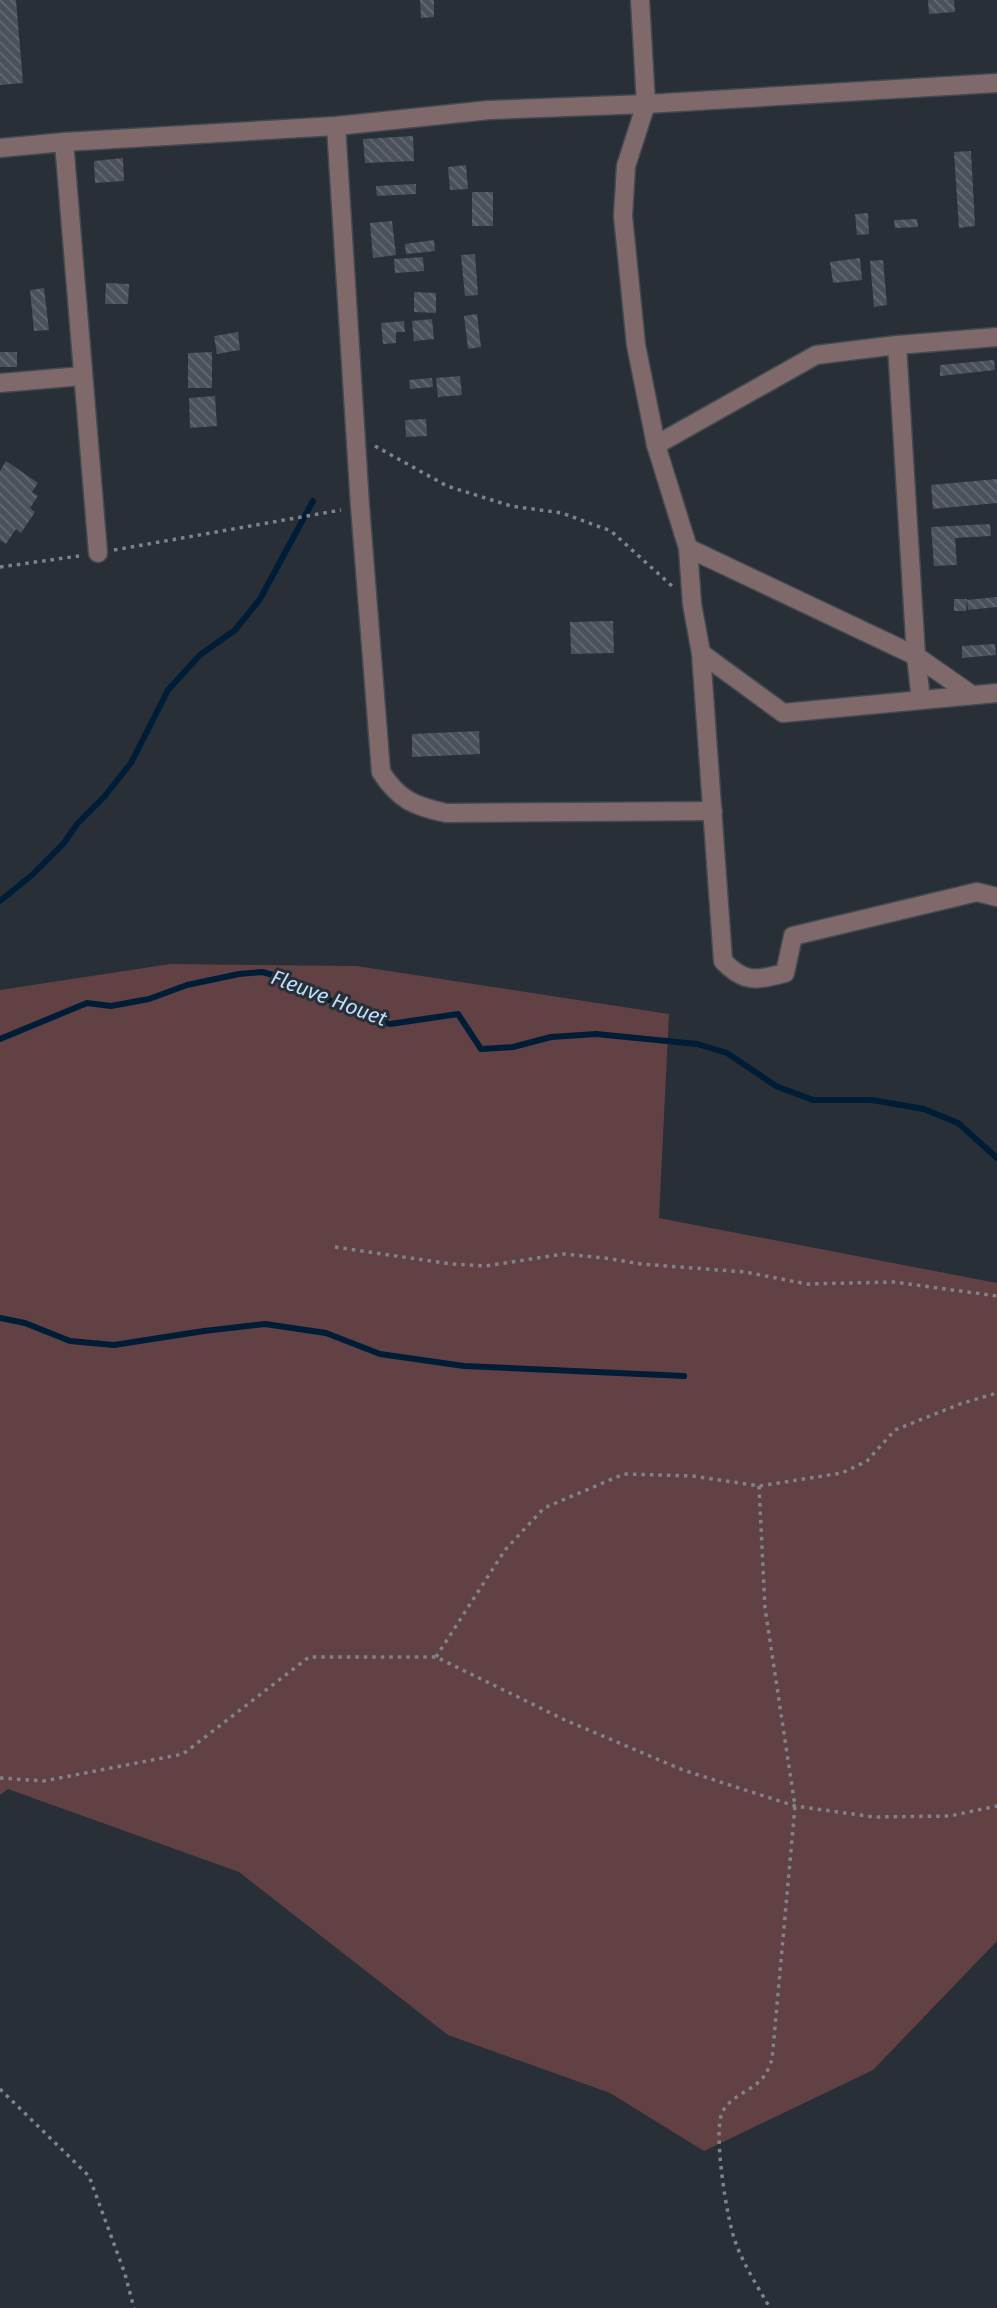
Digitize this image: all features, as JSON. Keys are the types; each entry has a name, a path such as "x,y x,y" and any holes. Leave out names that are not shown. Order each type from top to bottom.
{"street":[{"path":"640,0 646,104 626,166 623,216 636,345 656,445 688,548 692,604 701,653 723,961 737,973 756,980 785,974 793,936 977,892 997,897"},
{"path":"0,148 336,126 489,110 646,104 997,83"},
{"path":"336,126 360,506 381,772 391,789 415,806 446,813 713,811"},
{"path":"64,142 98,553"},
{"path":"656,445 816,355 997,337"},
{"path":"897,345 916,656 922,700"},
{"path":"0,383 82,376"},
{"path":"688,548 916,656 972,695"},
{"path":"701,653 783,713 997,693"}],"path":[{"path":"356,435 447,486 511,506 562,513 611,531 692,604"},
{"path":"0,567 98,553 360,506"},
{"path":"335,1247 451,1264 486,1266 563,1254 641,1264 745,1272 807,1284 894,1282 997,1296"},
{"path":"436,1657 505,1550 544,1508 624,1474 693,1476 760,1486 842,1473 867,1461 895,1430 960,1404 997,1393"},
{"path":"760,1486 765,1608 795,1806 772,2060 760,2080 729,2102 720,2124 722,2171 735,2241 770,2308"},
{"path":"0,1778 44,1781 183,1754 309,1657 436,1657 565,1720 682,1770 795,1806 874,1817 950,1816 997,1806"},
{"path":"0,2089 89,2176 125,2274 134,2308"}],"shaded area":[{"path":"170,964 356,966 669,1014 659,1218 997,1283 997,1941 873,2070 704,2151 610,2093 448,2035 239,1872 8,1789 0,1795 0,990"}],"building":[{"path":"0,0 16,0 23,83 0,85"},
{"path":"420,0 434,0 434,17 421,18"},
{"path":"928,0 954,0 955,12 929,14"},
{"path":"413,136 414,161 365,163 363,139"},
{"path":"971,151 975,226 959,228 954,152"},
{"path":"123,158 124,181 95,183 94,161"},
{"path":"466,165 468,189 450,190 448,167"},
{"path":"416,184 416,194 377,196 376,186"},
{"path":"472,192 493,192 493,226 472,226"},
{"path":"868,213 869,234 857,235 855,214"},
{"path":"917,219 918,227 895,228 894,220"},
{"path":"392,221 396,255 373,258 370,223"},
{"path":"434,240 435,251 406,254 405,244"},
{"path":"475,254 478,295 465,296 461,255"},
{"path":"423,257 424,271 395,273 394,259"},
{"path":"860,258 862,280 833,283 830,262"},
{"path":"883,260 887,305 874,307 870,261"},
{"path":"106,283 129,284 128,304 105,304"},
{"path":"44,288 49,330 34,331 30,290"},
{"path":"414,292 436,293 436,313 414,312"},
{"path":"477,314 481,347 468,349 464,316"},
{"path":"432,319 434,339 414,341 412,321"},
{"path":"404,321 405,332 396,332 396,343 383,344 381,323"},
{"path":"238,332 240,350 217,354 214,336"},
{"path":"0,352 17,352 17,367 0,367"},
{"path":"212,352 212,388 188,388 188,353"},
{"path":"994,360 995,370 940,376 940,365"},
{"path":"460,376 462,395 438,397 436,378"},
{"path":"432,378 433,387 410,389 409,380"},
{"path":"215,396 217,426 190,428 189,398"},
{"path":"426,419 427,436 406,437 405,420"},
{"path":"6,461 38,483 32,492 38,496 30,508 35,512 21,533 16,529 6,544 0,540 0,471"},
{"path":"997,479 997,503 933,509 931,485"},
{"path":"990,524 991,536 955,538 957,565 934,566 931,527"},
{"path":"997,597 997,607 968,610 967,600"},
{"path":"954,599 967,599 966,611 954,611"},
{"path":"613,621 614,653 571,654 570,622"},
{"path":"995,644 996,655 962,658 962,646"},
{"path":"479,731 480,754 412,757 412,734"}],"waterway":[{"path":"0,901 32,875 104,797 131,763 168,690 200,655 235,630 260,599 313,501"},
{"name":"Fleuve Houet","path":"0,1039 87,1003 111,1006 149,999 187,985 262,972 288,979 353,1012 390,1024 458,1014 481,1049 513,1047 551,1037 596,1034 697,1044 727,1053 776,1086 813,1100 872,1100 924,1109 958,1123 997,1158"},
{"path":"0,1318 25,1323 70,1341 114,1345 265,1324 326,1333 380,1354 464,1366 684,1376"}]}
